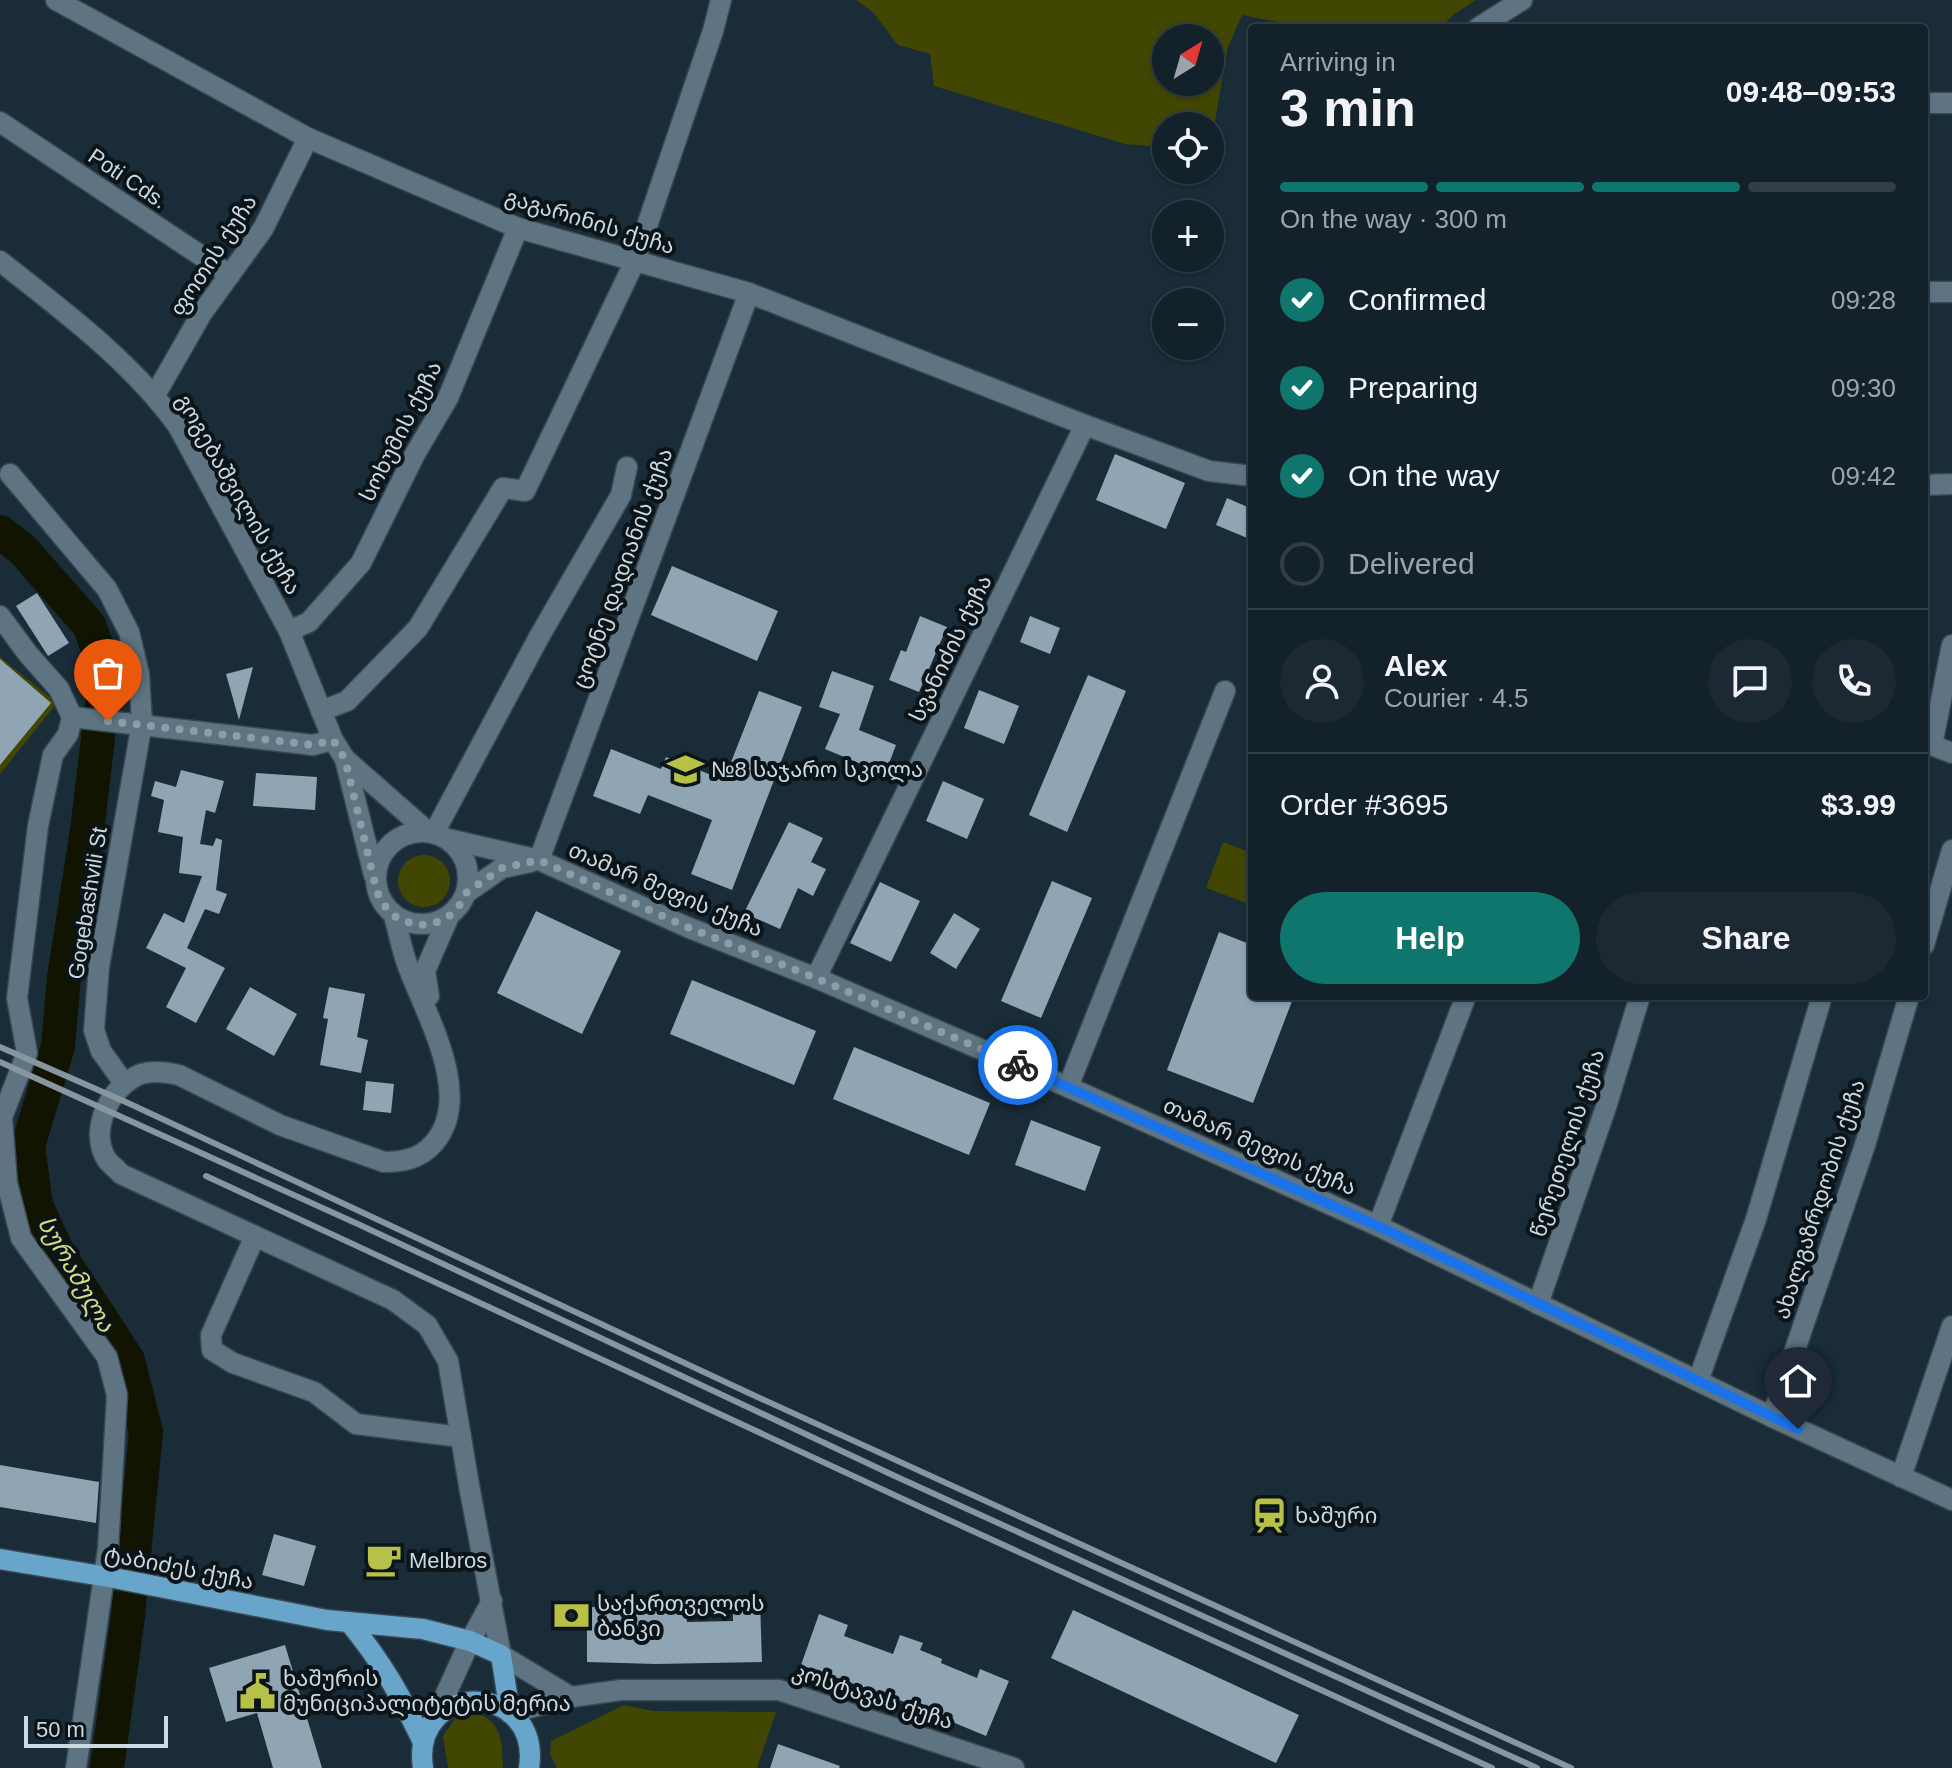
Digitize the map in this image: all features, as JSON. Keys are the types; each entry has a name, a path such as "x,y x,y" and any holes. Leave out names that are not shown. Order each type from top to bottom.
{"main road":[{"name":"ტაბიძეს ქუჩა","path":"0,1559 349,1622 423,1629 470,1641 501,1655"},
{"path":"349,1622 395,1685 423,1742 423,1768"},
{"path":"501,1655 510,1713"},
{"path":"423,1742 434,1720 448,1708 470,1701 490,1702 510,1713 525,1730 529,1741 529,1768"}],"street":[{"name":"გაგარინის ქუჩა","path":"56,0 308,138 518,228 749,293 1209,471 1248,476"},
{"path":"321,711 347,701 418,628 503,488 525,491 635,261 721,0"},
{"path":"1484,24 1522,0"},
{"path":"1928,103 1952,103"},
{"name":"Poti Cds.","path":"0,122 230,275"},
{"name":"ფოთის ქუჩა","path":"155,395 202,313 263,229 308,138"},
{"name":"სოხუმის ქუჩა","path":"289,631 309,622 361,563 415,454 448,398 518,228"},
{"name":"გოგებაშვილის ქუჩა","path":"0,261 89,332 155,395 178,426 289,631 333,740 345,759 436,835"},
{"path":"1928,292 1952,292"},
{"name":"ცოტნე დადიანის ქუჩა","path":"539,860 749,293"},
{"name":"სვანიძის ქუჩა","path":"816,978 1085,425"},
{"path":"436,835 539,637 621,495 627,467"},
{"name":"Gogebashvili St","path":"10,474 107,589 129,632 139,674 138,723 99,967 94,1030 101,1051 124,1083"},
{"path":"1928,485 1952,484"},
{"path":"0,616 59,689 77,718"},
{"path":"1952,645 1928,744 1952,753"},
{"path":"1068,1087 1225,691"},
{"path":"77,718 313,745 333,740"},
{"path":"76,1768 109,1577 117,1395 107,1357 21,1238 7,1183 1,1128 2,1117 27,1053 8,994 38,826 53,755 77,718"},
{"name":"გოგებაშვილის ქუჩა","path":"345,759 375,878"},
{"path":"411,832 436,835 459,851 469,879 466,893 449,916 435,923 421,925 407,922 394,916 377,892 375,878 378,863 385,849 411,832"},
{"name":"თამარ მეფის ქუჩა","path":"436,835 539,860 687,927 816,978 1068,1087 1378,1226 1772,1417 1952,1500"},
{"path":"1928,931 1952,850"},
{"name":"თამარ მეფის ქუჩა","path":"466,893 502,868 539,860"},
{"path":"394,916 408,966 432,1024 449,1090 449,1114 444,1130 417,1157 384,1162 280,1125 179,1075 161,1071 142,1074 124,1083 110,1099 102,1117 101,1138 106,1159 121,1174 393,1300 427,1325 448,1361 501,1655 571,1697"},
{"path":"432,1024 425,971 449,916"},
{"path":"1378,1226 1464,1000"},
{"name":"წერეთელის ქუჩა","path":"1538,1304 1606,1107 1639,1000"},
{"path":"1698,1381 1756,1219 1821,1000"},
{"name":"ახალგაზრდობის ქუჩა","path":"1772,1417 1865,1145 1908,1000"},
{"path":"255,1236 211,1335 212,1350 233,1363 314,1392 356,1424 461,1437"},
{"path":"1901,1477 1952,1326"},
{"path":"434,1720 492,1601"},
{"name":"კოსტავას ქუჩა","path":"510,1713 571,1697 621,1690 779,1690 1014,1768"}],"green space":[{"path":"856,0 1476,0 1444,24 1288,24 1242,15 1228,47 1224,70 1224,24 1152,24 1152,96 1219,96 1217,112 1152,112 1152,146 1125,144 934,86 930,54 898,45 872,11"},
{"path":"0,657 57,703 0,774"},
{"path":"1223,842 1248,851 1248,904 1206,888"},
{"path":"424,855 442,863 450,881 442,899 424,907 406,899 398,881 406,863"},
{"path":"624,1705 653,1711 776,1712 757,1768 557,1768 550,1754 551,1741"},
{"path":"476,1712 485,1716 499,1734 503,1768 448,1768 443,1736 456,1717"}],"building":[{"path":"1115,454 1185,483 1166,529 1096,500"},
{"path":"1227,498 1248,507 1248,538 1216,525"},
{"path":"672,566 778,611 757,661 651,615"},
{"path":"37,593 69,643 48,656 16,606"},
{"path":"920,616 947,627 919,692 889,680 901,650 906,652"},
{"path":"1030,616 1060,628 1050,654 1020,642"},
{"path":"0,659 51,703 0,765"},
{"path":"253,667 239,720 226,674"},
{"path":"832,671 874,686 859,730 896,745 885,774 825,749 840,714 819,707"},
{"path":"1088,675 1126,691 1067,832 1029,815"},
{"path":"979,690 1019,706 1004,744 964,728"},
{"path":"759,691 802,707 732,890 691,874 712,820 648,795 640,814 593,796 611,749 661,769 666,757 724,780"},
{"path":"181,770 224,781 215,813 206,810 200,844 213,846 216,838 222,840 216,890 227,894 219,914 205,909 187,948 225,968 196,1023 166,1007 186,968 146,948 164,913 184,923 202,876 179,873 183,837 158,832 164,800 151,796 155,781 176,787"},
{"path":"256,773 317,777 315,810 253,806"},
{"path":"943,781 984,799 967,839 926,821"},
{"path":"789,822 823,838 811,862 826,869 813,896 798,888 780,929 744,913"},
{"path":"1052,881 1092,898 1041,1018 1001,1001"},
{"path":"880,882 920,901 891,962 850,943"},
{"path":"536,911 621,951 582,1034 497,993"},
{"path":"954,913 980,929 956,969 930,953"},
{"path":"1219,932 1248,943 1248,1000 1292,1000 1253,1103 1167,1070"},
{"path":"692,980 816,1031 794,1085 670,1034"},
{"path":"250,987 297,1014 274,1056 226,1029"},
{"path":"329,987 365,994 357,1037 368,1040 361,1073 320,1065 328,1019 323,1018"},
{"path":"854,1047 990,1103 969,1155 833,1099"},
{"path":"366,1081 394,1084 391,1113 363,1110"},
{"path":"1031,1120 1101,1147 1085,1191 1015,1165"},
{"path":"0,1465 99,1482 96,1523 0,1507"},
{"path":"274,1534 316,1546 304,1586 262,1575"},
{"path":"760,1601 762,1662 587,1662 587,1607 686,1610 687,1622 733,1621 733,1602"},
{"path":"1073,1610 1299,1715 1276,1763 1051,1658"},
{"path":"819,1614 848,1625 844,1636 893,1654 900,1635 923,1643 920,1650 942,1659 941,1663 977,1678 980,1669 1009,1681 986,1736 902,1701 801,1665"},
{"name":"ხაშურის მუნიციპალიტეტის მერია","path":"285,1645 322,1768 273,1768 257,1713 226,1722 209,1668"},
{"path":"778,1744 840,1766 770,1768"}],"waterway":[{"name":"სურამულა","path":"0,532 23,550 89,625 106,670 87,831 64,977 58,1046 28,1146 36,1205 58,1253 128,1360 146,1432 128,1616 107,1768"}],"railway":[{"path":"0,1047 128,1103 751,1394 1571,1768"},
{"path":"0,1062 360,1225 897,1477 1537,1768"},
{"path":"206,1176 1492,1768"}],"way so far":[{"path":"108,721 313,745 333,740 345,759 377,892 394,916 407,922 421,925 435,923 449,916 466,893 502,868 539,860 687,927 816,978 1018,1065"}],"place":[{"name":"№8 საჯარო სკოლა","path":"685,769"},
{"name":"ხაშური","path":"1269,1515"},
{"name":"Melbros","path":"383,1560"},
{"name":"საქართველოს ბანკი","path":"571,1616"},
{"name":"ხაშურის მუნიციპალიტეტის მერია","path":"257,1691"}],"route":[{"path":"1018,1065 1378,1226 1798,1429"}]}
